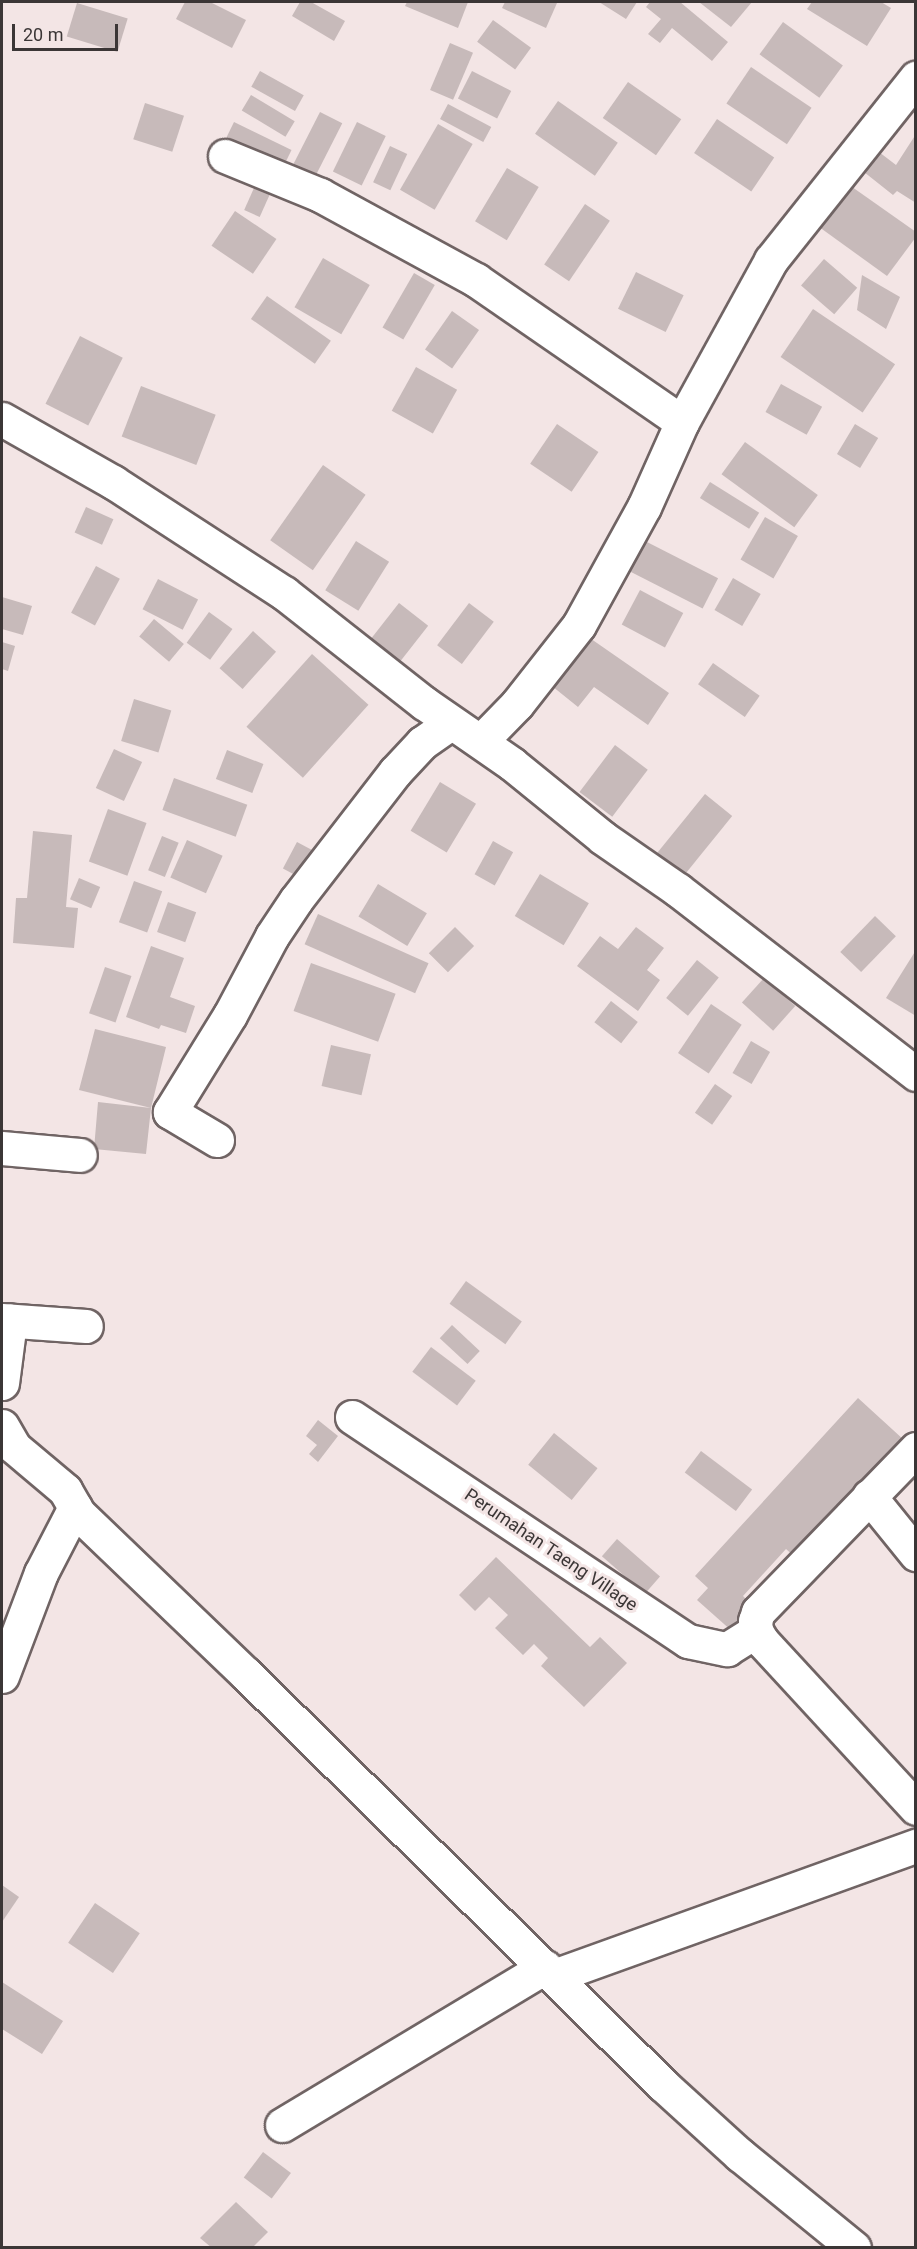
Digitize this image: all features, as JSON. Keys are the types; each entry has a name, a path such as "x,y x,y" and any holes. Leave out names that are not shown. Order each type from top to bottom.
{"street":[{"path":"482,741 518,704 579,625 644,507 682,422 771,260 915,78"},
{"path":"225,156 320,195 476,280 682,422"},
{"path":"2,419 113,482 284,593 451,723 482,741 603,838 678,890 915,1074"},
{"path":"217,1140 170,1112 230,1015 272,936 296,900 395,772 422,743 451,723"},
{"path":"2,1149 80,1155"},
{"path":"2,1383 6,1320 86,1326"},
{"name":"Perumahan Taeng Village","path":"352,1417 688,1641 727,1649 756,1631"},
{"path":"2,1426 14,1447 65,1490 75,1507 663,2085 732,2147 854,2247"},
{"path":"915,1449 758,1612 756,1631 762,1641 915,1808"},
{"path":"869,1496 915,1554"},
{"path":"2,1676 41,1574 75,1507"},
{"path":"282,2125 549,1972 915,1846"}],"building":[{"path":"185,2 210,2 246,20 232,48 176,19"},
{"path":"300,2 311,2 345,21 334,41 292,16"},
{"path":"407,2 468,2 458,28 405,6"},
{"path":"505,2 557,3 546,28 502,8"},
{"path":"599,2 637,2 626,19"},
{"path":"650,2 680,2 728,42 712,61 672,28 660,43 648,34 661,19 646,7"},
{"path":"699,2 752,2 731,27"},
{"path":"812,2 881,2 891,8 867,46 807,9"},
{"path":"77,3 128,18 117,52 67,36"},
{"path":"493,20 531,48 515,69 477,42"},
{"path":"783,22 843,65 819,98 759,54"},
{"path":"450,43 473,53 453,100 430,90"},
{"path":"751,67 812,108 787,144 726,103"},
{"path":"260,71 304,95 295,111 251,87"},
{"path":"472,71 511,91 497,119 458,99"},
{"path":"628,82 681,119 656,155 603,118"},
{"path":"251,95 295,121 285,137 242,110"},
{"path":"558,101 618,143 595,176 535,134"},
{"path":"145,103 184,116 172,152 133,139"},
{"path":"448,104 491,127 483,142 440,119"},
{"path":"320,112 342,123 315,178 292,166"},
{"path":"717,119 774,158 751,192 694,153"},
{"path":"234,122 292,150 280,174 222,146"},
{"path":"357,122 386,136 362,185 333,171"},
{"path":"438,124 473,144 435,210 400,190"},
{"path":"916,134 916,203 897,191 893,195 864,172 879,152 896,165"},
{"path":"390,146 407,154 390,190 373,182"},
{"path":"507,168 539,187 507,240 475,221"},
{"path":"258,179 274,186 260,217 244,210"},
{"path":"845,182 916,232 916,237 887,276 815,224"},
{"path":"585,204 610,221 569,281 544,265"},
{"path":"235,211 276,239 253,274 212,246"},
{"path":"323,258 370,285 341,334 294,307"},
{"path":"824,259 857,288 834,314 801,285"},
{"path":"636,272 684,295 666,332 618,309"},
{"path":"414,273 435,285 403,340 382,328"},
{"path":"862,275 900,297 886,329 857,310"},
{"path":"267,296 331,341 315,364 251,319"},
{"path":"813,309 895,364 863,412 781,357"},
{"path":"452,311 479,330 452,368 425,350"},
{"path":"80,336 123,358 88,426 45,404"},
{"path":"416,367 457,390 433,434 392,411"},
{"path":"781,384 822,407 807,435 765,412"},
{"path":"141,386 216,415 196,465 122,436"},
{"path":"557,424 598,452 572,492 530,464"},
{"path":"855,424 878,438 860,468 837,454"},
{"path":"745,442 818,495 794,527 721,474"},
{"path":"323,465 366,495 313,570 270,540"},
{"path":"710,482 759,513 749,529 700,498"},
{"path":"86,507 113,519 102,545 75,533"},
{"path":"765,517 798,536 773,578 740,559"},
{"path":"356,541 389,562 358,611 325,590"},
{"path":"645,541 718,578 703,609 630,571"},
{"path":"96,566 120,579 95,625 71,613"},
{"path":"733,578 761,594 742,626 714,610"},
{"path":"158,579 198,599 183,630 143,609"},
{"path":"640,590 683,613 665,647 622,624"},
{"path":"2,597 32,606 23,635 2,629"},
{"path":"399,603 428,626 394,669 365,646"},
{"path":"469,603 494,622 462,664 437,645"},
{"path":"209,612 232,629 210,660 187,643"},
{"path":"154,619 184,644 169,662 139,637"},
{"path":"253,631 276,652 243,689 220,668"},
{"path":"584,634 669,693 648,725 594,687 578,707 542,678"},
{"path":"2,642 15,646 8,671 2,669"},
{"path":"312,654 368,705 303,778 246,727"},
{"path":"713,663 760,696 745,717 698,684"},
{"path":"134,699 171,710 158,752 121,741"},
{"path":"615,745 648,770 612,817 579,792"},
{"path":"114,749 142,762 124,801 96,788"},
{"path":"227,750 263,764 252,793 216,779"},
{"path":"174,778 247,805 236,837 162,810"},
{"path":"440,782 476,804 447,852 411,831"},
{"path":"705,794 732,816 684,875 657,853"},
{"path":"108,809 147,823 127,876 89,862"},
{"path":"33,831 72,835 66,907 78,908 74,948 13,943 16,898 27,898"},
{"path":"162,836 179,843 165,877 148,870"},
{"path":"187,840 223,856 206,893 170,877"},
{"path":"493,841 513,852 495,885 475,874"},
{"path":"297,842 320,854 306,881 283,868"},
{"path":"540,874 589,903 564,945 515,916"},
{"path":"79,878 100,887 91,908 70,899"},
{"path":"134,881 162,891 147,933 119,922"},
{"path":"378,884 427,913 407,946 358,917"},
{"path":"168,902 196,912 185,942 157,932"},
{"path":"318,914 429,963 415,993 305,944"},
{"path":"875,916 896,936 861,972 840,952"},
{"path":"455,927 474,946 448,972 429,953"},
{"path":"636,927 664,948 647,970 660,980 638,1011 577,966 600,936 618,949"},
{"path":"151,946 184,958 170,997 195,1006 186,1033 161,1025 159,1029 126,1017"},
{"path":"916,950 916,1016 886,998"},
{"path":"697,960 719,978 688,1016 666,998"},
{"path":"311,963 396,994 378,1042 294,1011"},
{"path":"105,967 131,976 116,1022 89,1013"},
{"path":"764,978 795,1006 773,1031 742,1003"},
{"path":"611,1001 638,1022 621,1043 594,1022"},
{"path":"711,1004 742,1025 709,1074 678,1053"},
{"path":"95,1029 166,1047 151,1108 79,1090"},
{"path":"751,1041 770,1052 752,1084 732,1073"},
{"path":"331,1045 371,1054 362,1095 322,1086"},
{"path":"715,1084 732,1096 712,1125 695,1113"},
{"path":"98,1102 151,1108 146,1154 94,1149"},
{"path":"466,1281 522,1322 505,1344 450,1304"},
{"path":"452,1325 480,1351 468,1364 440,1338"},
{"path":"431,1347 476,1381 457,1405 412,1372"},
{"path":"858,1398 904,1440 796,1558 786,1549 743,1596 755,1608 733,1632 697,1600 708,1588 695,1576"},
{"path":"318,1420 338,1436 318,1462 309,1454 317,1445 306,1436"},
{"path":"554,1433 598,1468 572,1500 528,1465"},
{"path":"701,1451 752,1490 736,1511 685,1473"},
{"path":"617,1539 660,1576 645,1594 602,1556"},
{"path":"496,1557 590,1647 600,1637 627,1663 584,1707 541,1666 548,1658 534,1644 523,1655 495,1628 508,1615 489,1597 475,1611 459,1595"},
{"path":"2,1885 19,1897 2,1922"},
{"path":"95,1903 140,1933 113,1973 68,1943"},
{"path":"2,1982 63,2021 42,2054 2,2029"},
{"path":"263,2152 291,2173 272,2199 244,2178"},
{"path":"236,2202 268,2232 252,2248 212,2248 200,2238"}]}
